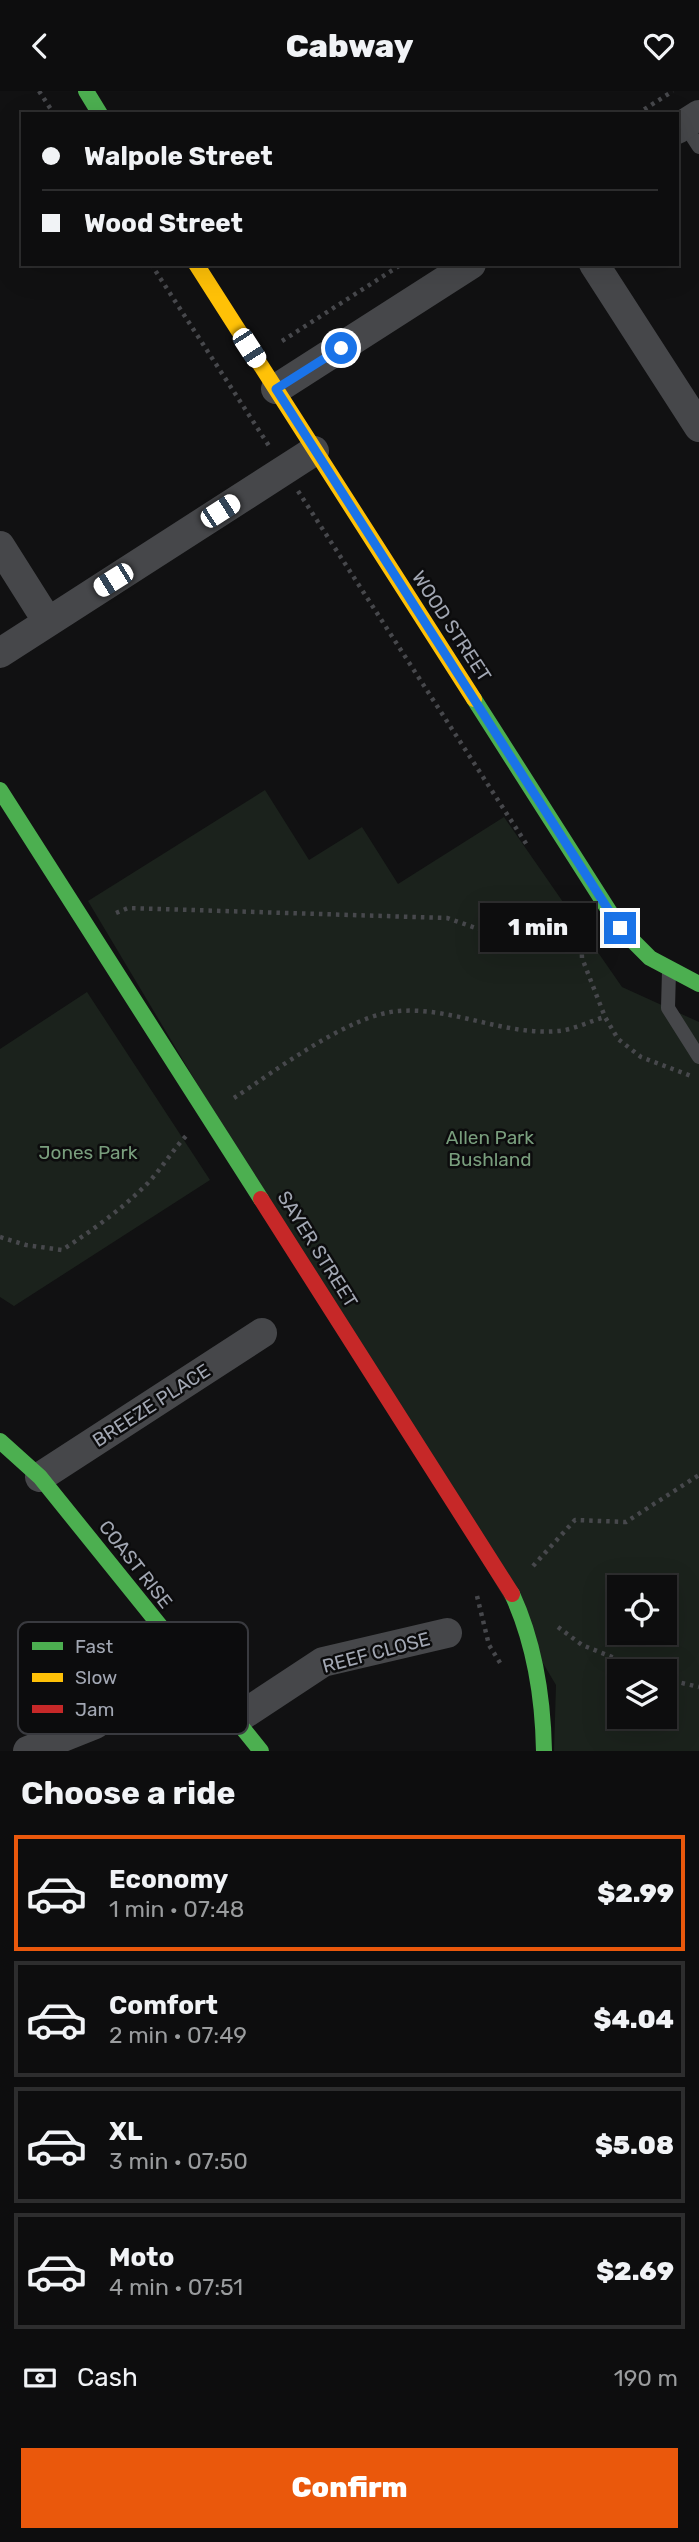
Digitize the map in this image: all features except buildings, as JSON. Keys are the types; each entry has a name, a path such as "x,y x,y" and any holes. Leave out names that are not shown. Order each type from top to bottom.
{"street":[{"path":"86,91 99,112"},
{"name":"WOOD STREET","path":"197,266 620,928 650,958 699,984"},
{"path":"276,389 468,266"},
{"path":"595,266 699,427"},
{"path":"0,653 314,451"},
{"path":"0,546 48,622"},
{"name":"SAYER STREET","path":"0,790 506,1581 525,1620 536,1661 544,1711 544,1751"},
{"name":"BREEZE PLACE","path":"40,1477 262,1333"},
{"name":"COAST RISE","path":"0,1441 40,1477 155,1622"},
{"name":"REEF CLOSE","path":"248,1712 323,1663 447,1633"},
{"path":"28,1751 70,1734"},
{"name":"COAST RISE","path":"247,1734 261,1751"}],"lane":[{"path":"669,969 668,1008 699,1057"}],"path":[{"path":"39,91 53,112"},
{"path":"640,112 673,91"},
{"path":"152,266 533,854"},
{"path":"275,331 282,342 399,266"},
{"path":"109,916 128,908 447,918 525,945 558,950 582,947"},
{"path":"580,923 582,958 605,1017 618,1039 641,1057 699,1078"},
{"path":"0,1237 26,1245 62,1250 119,1209 150,1181 168,1155 208,1115 328,1038 367,1018 396,1011 425,1011 528,1030 560,1031 605,1017"},
{"path":"525,1574 575,1520 626,1522 699,1475"},
{"path":"550,1623 582,1645 617,1659"},
{"path":"677,1682 699,1687"}],"green space":[{"name":"Allen Park Bushland","path":"265,790 309,860 362,827 398,884 504,817 622,987 699,1022 699,1751 554,1751 556,1685 88,901"},
{"name":"Jones Park","path":"87,992 210,1180 14,1306 0,1297 0,1049"}],"traffic: fast":[{"path":"86,91 99,112"},
{"path":"474,699 620,928 650,958 699,984"},
{"path":"0,790 261,1199"},
{"path":"0,1441 40,1477 157,1622"},
{"path":"512,1594 532,1651 542,1710 544,1751"},
{"path":"247,1734 261,1751"}],"traffic: slow":[{"path":"197,266 474,699"}],"traffic: jam":[{"path":"261,1199 512,1594"}],"route":[{"path":"341,348 276,389 620,928"}]}
